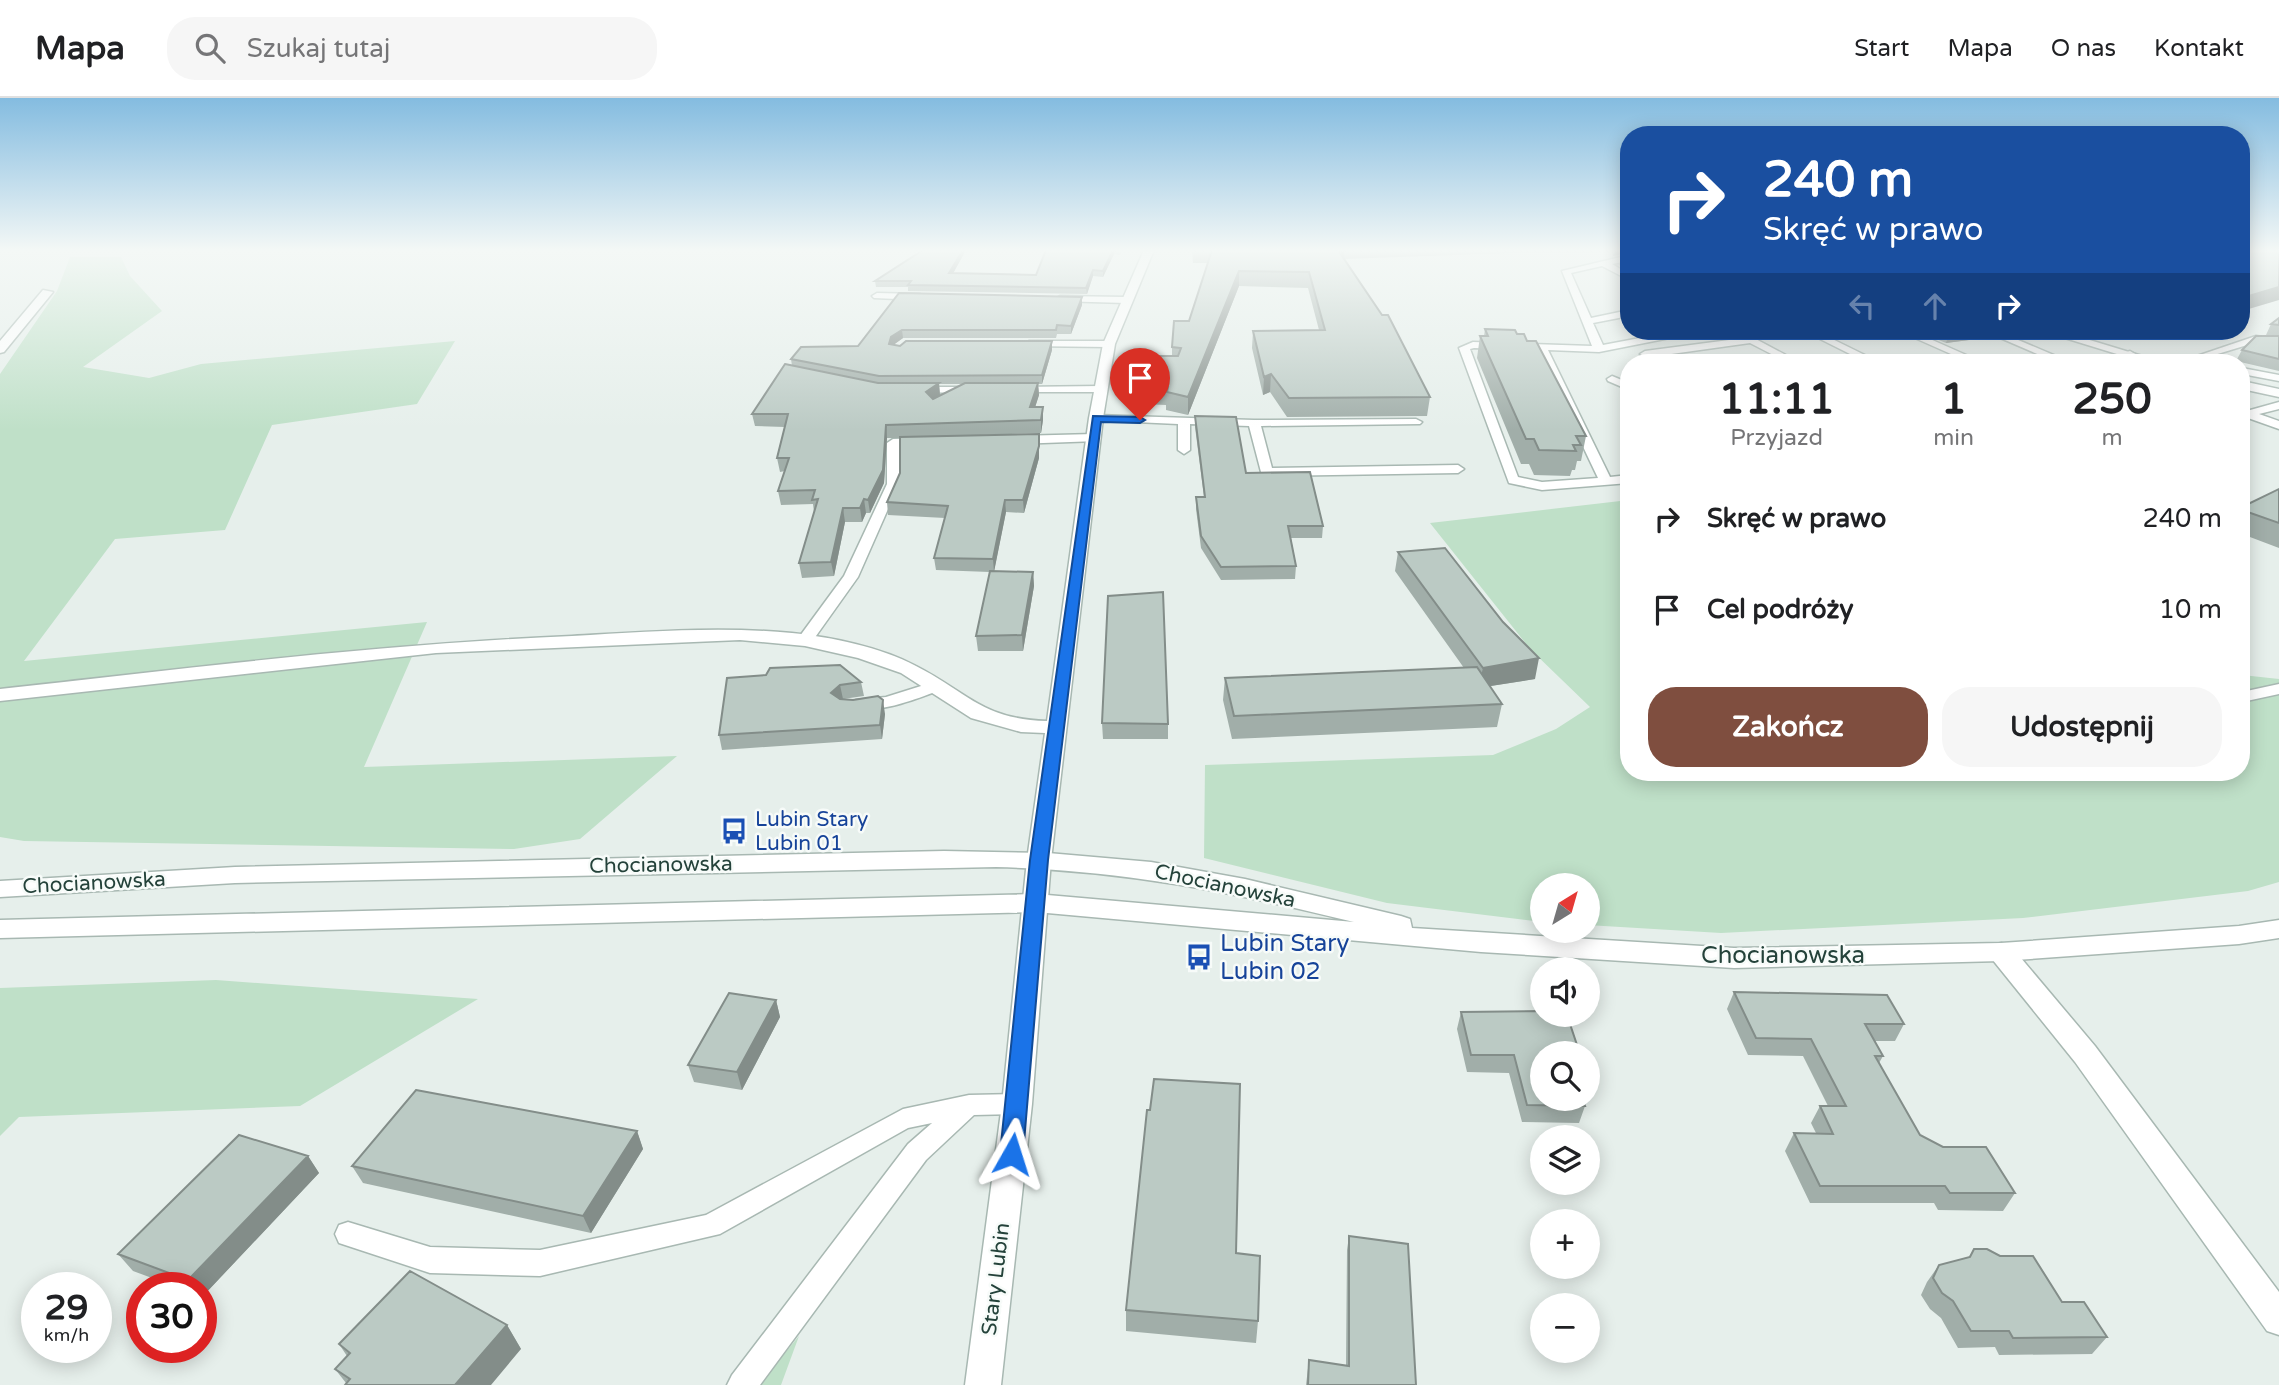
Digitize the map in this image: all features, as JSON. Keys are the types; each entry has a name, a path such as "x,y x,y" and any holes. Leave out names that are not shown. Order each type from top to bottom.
{"street":[{"path":"0,349 32,310"},
{"name":"Stary Lubin","path":"983,1385 1017,1104 1039,860 1055,727 1096,418 1109,344 1122,310"},
{"path":"2080,340 2130,354"},
{"path":"2250,387 2279,393"},
{"path":"0,695 436,647 664,635 740,634 805,640 908,669 978,714 1001,723 1055,727"},
{"name":"Chocianowska","path":"0,888 235,875 944,859 1039,860 1150,870 1196,878 1481,943"},
{"name":"Chocianowska","path":"0,929 1036,903 1481,943 1734,958 2001,952 2239,935 2279,929"},
{"path":"2001,952 2085,1054 2279,1319"}],"lane":[{"path":"1584,310 1600,349"},
{"path":"1589,321 1620,315"},
{"path":"2208,354 2256,338 2279,342"},
{"path":"1620,480 1542,486 1513,480 1464,348 1473,345 1600,349 1646,340"},
{"path":"1645,354 1752,340 1779,354"},
{"path":"1829,340 1857,354"},
{"path":"1925,340 1958,354"},
{"path":"2011,340 2045,354"},
{"path":"1013,344 1109,344"},
{"path":"1050,360 1055,344"},
{"path":"1541,347 1606,481"},
{"path":"2250,373 2279,378"},
{"path":"1612,379 1620,383"},
{"path":"1002,390 1101,389"},
{"path":"907,390 989,390"},
{"path":"944,401 963,390"},
{"path":"2250,413 2279,405"},
{"path":"2250,417 2279,425"},
{"path":"1096,418 1254,423 1416,422"},
{"path":"1184,421 1184,450"},
{"path":"1254,423 1267,472 1458,469"},
{"path":"1003,440 1094,438"},
{"path":"805,640 851,577 893,484 893,443 934,442"},
{"path":"844,706 888,702 937,686"},
{"path":"2250,694 2279,689"},
{"path":"348,1234 430,1260 540,1263 711,1226 903,1119 969,1105 1017,1104"},
{"path":"742,1385 917,1152 969,1105"}],"green space":[{"path":"44,310 161,310 83,367 149,378 201,364 455,341 417,404 272,425 225,530 115,539 24,661 427,622 364,767 677,756 580,839 514,849 24,841 0,837 0,374"},
{"path":"1620,501 1620,781 2250,781 2250,676 2279,679 2279,882 2248,891 2023,918 1721,933 1600,926 1600,873 1530,873 1530,921 1387,903 1204,858 1205,765 1493,755 1556,729 1590,707 1531,650 1430,523"},
{"path":"216,980 478,999 300,1106 19,1117 0,1136 0,988"},
{"path":"799,1336 781,1385 759,1385 760,1383"}],"building":[{"path":"886,310 1077,310 1071,326 1057,325 1056,330 902,330 891,337 889,344 900,346 906,341 1052,341 1042,375 879,376 791,359 801,347 858,346"},
{"path":"1193,310 1223,310 1188,397 1167,392 1168,387 1142,386 1145,356 1178,356 1181,348 1172,347 1174,321 1189,321"},
{"path":"1319,310 1379,310 1382,315 1388,315 1430,397 1289,398 1271,374 1264,377 1253,331 1325,330"},
{"path":"1485,329 1515,330 1517,334 1524,334 1527,341 1536,341 1586,436 1576,436 1581,445 1573,445 1576,451 1539,450 1534,439 1526,439 1480,336 1488,336"},
{"path":"2256,336 2279,336 2279,359 2242,350"},
{"path":"785,364 878,383 939,383 926,392 933,399 965,383 1038,383 1030,407 1043,407 1041,420 886,425 883,470 868,500 864,499 860,508 843,508 831,562 799,563 818,499 812,500 815,490 778,491 789,458 777,458 788,414 752,414"},
{"path":"1195,416 1236,417 1246,473 1310,472 1323,526 1288,526 1296,566 1221,567 1201,536 1196,497 1205,497"},
{"path":"1039,434 1039,446 1023,500 1005,500 993,559 934,558 948,506 887,502 900,473 900,437"},
{"path":"2279,489 2279,523 2250,513 2250,503"},
{"path":"1445,548 1503,622 1539,658 1483,668 1398,552"},
{"path":"990,571 1033,572 1022,635 976,636"},
{"path":"1163,592 1168,724 1102,723 1108,596"},
{"path":"840,665 861,682 840,685 831,693 840,699 853,700 878,696 883,700 880,725 719,735 727,678 766,675 770,668"},
{"path":"1477,667 1502,704 1234,716 1225,678"},
{"path":"1734,992 1887,995 1904,1024 1865,1024 1883,1056 1875,1056 1920,1135 1943,1147 1986,1147 2015,1193 1950,1193 1945,1186 1820,1186 1794,1133 1833,1134 1820,1106 1846,1106 1811,1039 1756,1038"},
{"path":"729,993 776,1000 737,1072 688,1065"},
{"path":"1530,1011 1530,1027 1571,1027 1576,1041 1530,1041 1530,1105 1527,1105 1514,1055 1471,1055 1461,1012"},
{"path":"1154,1079 1240,1084 1236,1253 1260,1256 1258,1321 1126,1310 1147,1110 1150,1110"},
{"path":"416,1090 637,1131 583,1216 352,1166"},
{"path":"239,1135 308,1156 196,1272 166,1272 118,1254"},
{"path":"1349,1236 1408,1244 1416,1385 1308,1385 1309,1360 1349,1366"},
{"path":"1974,1249 1987,1249 2000,1256 2033,1256 2062,1302 2084,1302 2107,1337 2013,1338 2009,1331 1971,1331 1953,1301 1942,1293 1933,1278 1939,1265 1970,1257"},
{"path":"410,1271 507,1325 455,1385 345,1385 350,1379 335,1369 350,1353 339,1344"}],"place":[{"name":"Lubin Stary Lubin 01","path":"734,831"},
{"name":"Lubin Stary Lubin 02","path":"1199,957"}],"route":[{"path":"1012,1154 1039,860 1096,418 1140,420"}]}
